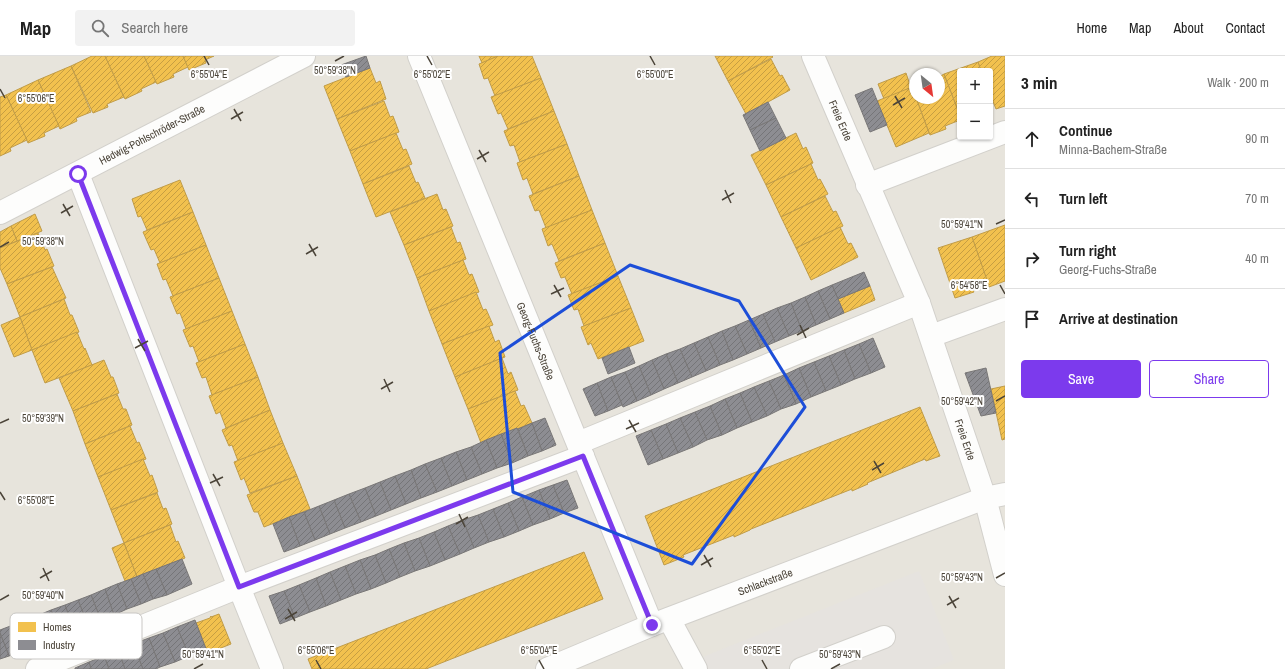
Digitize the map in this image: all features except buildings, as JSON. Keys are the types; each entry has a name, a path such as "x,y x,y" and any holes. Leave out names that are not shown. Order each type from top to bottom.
{"street":[{"name":"Hedwig-Pohlschröder-Straße","path":"0,214 304,56"},
{"name":"Georg-Fuchs-Straße","path":"419,56 580,450 661,622 696,669"},
{"name":"Freie Erde","path":"812,56 919,303 995,496"},
{"path":"867,185 1005,132"},
{"path":"78,174 272,669"},
{"path":"142,626 580,450 919,303"},
{"path":"931,336 1005,308"},
{"path":"995,496 1005,575"},
{"name":"Schlackstraße","path":"546,669 661,622 995,496"},
{"path":"801,669 884,637"},
{"path":"37,669 62,659"}],"highlighted area":[{"path":"630,265 739,301 805,407 692,564 513,492 500,353"}],"shaded area":[{"path":"0,56 1005,56 1005,669 0,669"},
{"path":"919,571 954,660 931,669 690,669 705,656"}],"route":[{"path":"78,174 239,587 583,456 652,625"}]}
